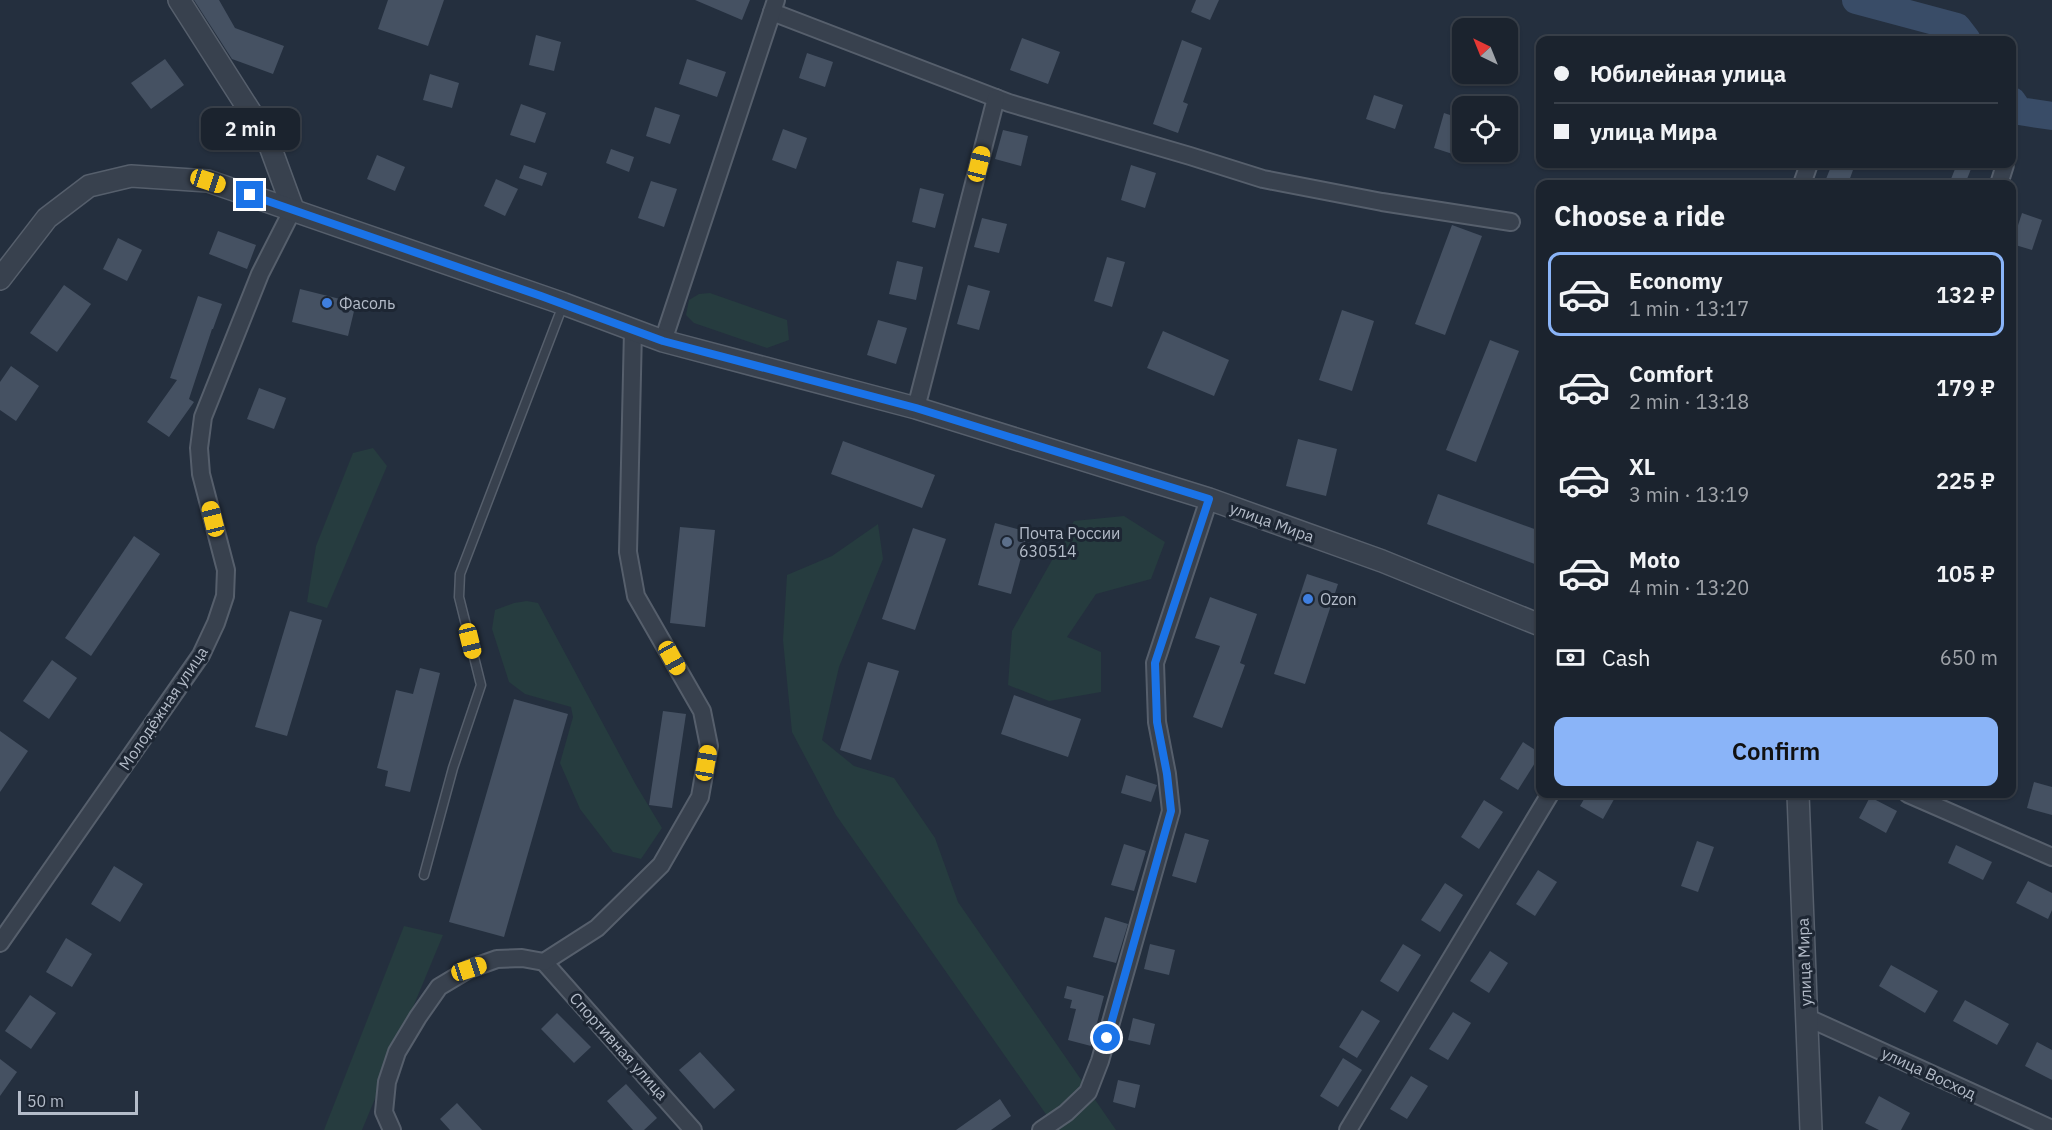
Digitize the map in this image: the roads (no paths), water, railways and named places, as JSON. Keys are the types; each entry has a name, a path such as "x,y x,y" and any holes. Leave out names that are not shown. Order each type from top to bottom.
{"street":[{"path":"179,0 267,138 292,209"},
{"path":"663,341 774,6 996,98 1263,179 1382,202 1511,222"},
{"path":"916,408 996,98"},
{"name":"улица Мира","path":"0,279 47,218 89,186 131,176 208,181 564,304 663,341 916,408 1209,499 1382,561 1536,624"},
{"name":"Молодёжная улица","path":"0,943 201,655 216,623 225,596 226,570 201,474 199,448 203,417 260,274 292,209"},
{"path":"392,1130 384,1112 387,1082 397,1052 439,987 469,969 497,959 522,958 544,962 597,927 661,865 700,796 709,746 702,711 636,596 628,552 633,330"},
{"path":"1041,1130 1066,1113 1088,1092 1100,1061 1171,811 1157,722 1155,663 1209,499"},
{"path":"1348,1130 1548,798"},
{"name":"улица Мира","path":"1798,798 1811,1130"},
{"path":"1918,798 2049,852"},
{"name":"Спортивная улица","path":"544,962 693,1130"},
{"name":"улица Восход","path":"1806,1017 2052,1129"}],"lane":[{"path":"424,875 453,768 481,685 459,597 460,574 564,304"}],"waterway":[{"path":"1856,0 1957,27 1964,36"},
{"path":"2016,107 2019,111 2052,116"}],"place":[{"name":"Фасоль","path":"327,303"},
{"name":"Почта России 630514","path":"1007,542"},
{"name":"Ozon","path":"1308,599"}]}
